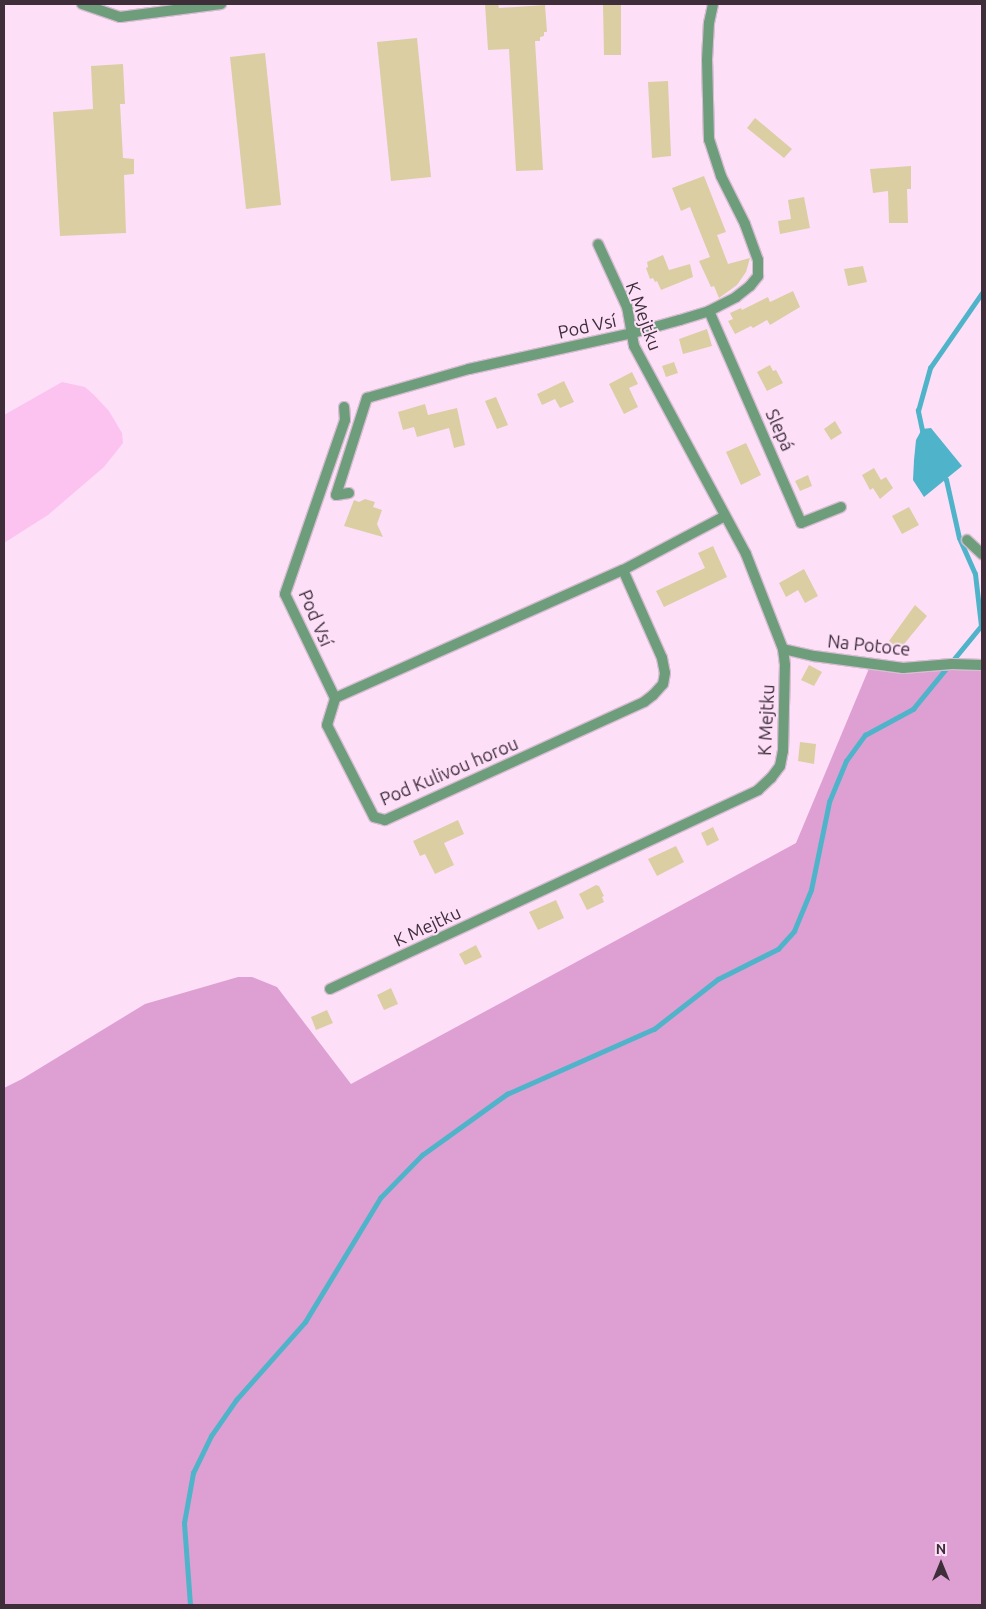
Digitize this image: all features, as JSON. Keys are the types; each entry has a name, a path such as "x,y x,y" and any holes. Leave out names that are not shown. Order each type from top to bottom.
{"street":[{"path":"82,4 120,17 221,4"},
{"name":"Pod Vsí","path":"349,493 336,495 367,398 469,368 633,333 710,311 736,297 750,286 758,276 758,260 745,224 721,176 709,140 707,60 709,23 713,4"},
{"name":"K Mejtku","path":"330,989 758,790 780,766 784,751 785,665 783,649 746,554 634,346 627,307 598,244"},
{"name":"Slepá","path":"710,311 801,523 841,507"},
{"name":"Pod Vsí","path":"335,698 285,594 345,420 344,406"},
{"path":"335,698 623,570 725,516"},
{"path":"967,540 982,554"},
{"name":"Pod Kulivou horou","path":"335,698 327,725 374,817 385,820 644,702 653,695 663,684 665,673 662,658 623,570"},
{"name":"Na Potoce","path":"783,649 814,656 902,668 952,664 982,665"}],"shaded area":[{"path":"62,382 85,387 94,395 109,411 122,433 123,443 104,467 48,515 4,543 4,415"},
{"path":"982,665 982,1605 4,1605 4,1088 145,1004 238,977 252,977 277,987 351,1084 796,843 870,666"}],"water":[{"path":"931,428 962,466 924,497 913,480 916,440 922,429"}],"building":[{"path":"485,4 498,4 499,8 545,5 547,32 544,32 544,36 540,37 540,41 535,41 543,170 516,171 509,49 488,50"},
{"path":"603,4 621,4 621,55 604,55"},
{"path":"417,38 431,177 391,181 377,42"},
{"path":"265,53 281,205 246,209 230,57"},
{"path":"123,64 125,104 120,104 123,158 134,159 134,174 124,175 126,233 60,236 53,112 93,109 91,66"},
{"path":"668,81 671,156 652,158 648,82"},
{"path":"755,118 792,149 784,158 747,128"},
{"path":"911,166 911,189 907,189 908,223 889,223 888,191 873,193 870,169"},
{"path":"704,176 726,232 717,235 728,264 750,258 746,272 737,285 719,298 714,286 711,287 699,261 710,257 690,207 681,211 672,188"},
{"path":"804,197 810,228 780,234 778,221 791,219 788,200"},
{"path":"663,255 669,270 690,264 693,277 661,290 657,281 655,282 653,278 650,279 646,268 648,267 647,262"},
{"path":"863,266 867,282 848,286 844,269"},
{"path":"793,291 800,307 770,325 767,320 753,328 751,326 735,334 728,321 733,319 730,313 741,308 742,310 768,297 770,302"},
{"path":"707,329 712,346 683,354 679,339"},
{"path":"674,362 678,373 666,377 662,366"},
{"path":"770,365 773,371 776,370 783,383 767,391 757,372"},
{"path":"632,372 638,384 629,388 638,407 624,414 609,384"},
{"path":"564,381 574,402 560,408 555,399 542,405 537,394"},
{"path":"496,397 508,425 497,429 485,401"},
{"path":"425,404 428,415 457,408 465,445 454,448 449,428 417,437 414,427 403,430 398,412"},
{"path":"835,421 842,433 831,440 824,429"},
{"path":"746,443 761,475 741,485 726,452"},
{"path":"874,468 881,480 886,477 893,488 880,499 873,488 870,490 862,475"},
{"path":"808,475 812,486 800,491 795,481"},
{"path":"365,499 375,502 373,507 382,510 377,524 383,537 344,526 354,500 359,502"},
{"path":"909,507 919,525 902,534 892,516"},
{"path":"713,546 727,577 664,607 656,591 705,568 698,553"},
{"path":"804,569 818,596 805,603 798,590 786,597 779,583"},
{"path":"915,605 927,616 900,649 889,641"},
{"path":"809,665 822,672 814,686 801,680"},
{"path":"800,742 816,744 814,764 798,761"},
{"path":"458,820 464,834 444,843 454,865 435,874 425,854 420,856 413,841"},
{"path":"713,827 719,840 707,846 701,833"},
{"path":"676,846 684,862 657,876 648,859"},
{"path":"596,885 599,886 604,896 602,897 604,902 587,910 579,894"},
{"path":"556,900 564,918 538,930 529,912"},
{"path":"476,945 482,957 465,965 459,954"},
{"path":"391,988 398,1004 384,1010 377,995"},
{"path":"327,1010 333,1023 316,1030 311,1017"}],"waterway":[{"path":"923,435 918,411 930,368 982,293"},
{"path":"190,1605 184,1523 193,1473 211,1436 236,1400 305,1322 380,1198 422,1155 507,1094 654,1029 718,979 778,949 794,931 811,890 829,802 846,761 865,735 913,709 981,626 975,574 959,538 946,480 942,475"}]}
